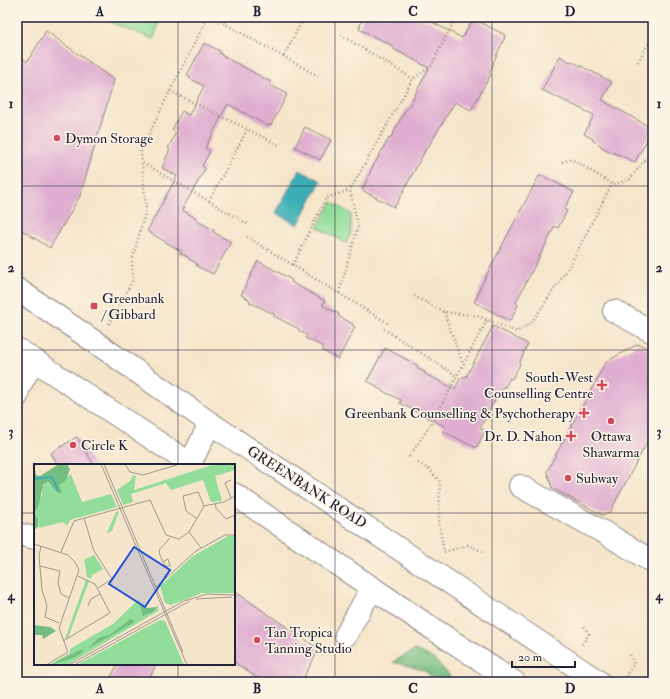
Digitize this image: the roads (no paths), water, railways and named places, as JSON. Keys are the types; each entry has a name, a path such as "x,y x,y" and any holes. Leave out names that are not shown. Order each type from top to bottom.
{"main road":[{"name":"GREENBANK ROAD","path":"17,289 210,423 599,682"},
{"path":"614,311 653,332"},
{"path":"17,396 25,355 191,464 210,423"},
{"path":"520,486 605,533 653,562"},
{"path":"235,495 514,682"},
{"path":"17,534 34,538"},
{"path":"346,635 364,602 374,589"}],"water":[{"path":"299,170 321,181 298,225 276,213"}],"place":[{"name":"Dymon Storage","path":"57,138"},
{"name":"Greenbank / Gibbard","path":"94,306"},
{"name":"South-West Counselling Centre","path":"602,385"},
{"name":"Greenbank Counselling & Psychotherapy","path":"584,413"},
{"name":"Ottawa Shawarma","path":"611,421"},
{"name":"Dr. D. Nahon","path":"571,436"},
{"name":"Circle K","path":"73,445"},
{"name":"Subway","path":"568,478"},
{"name":"Tan Tropica Tanning Studio","path":"257,640"}]}
